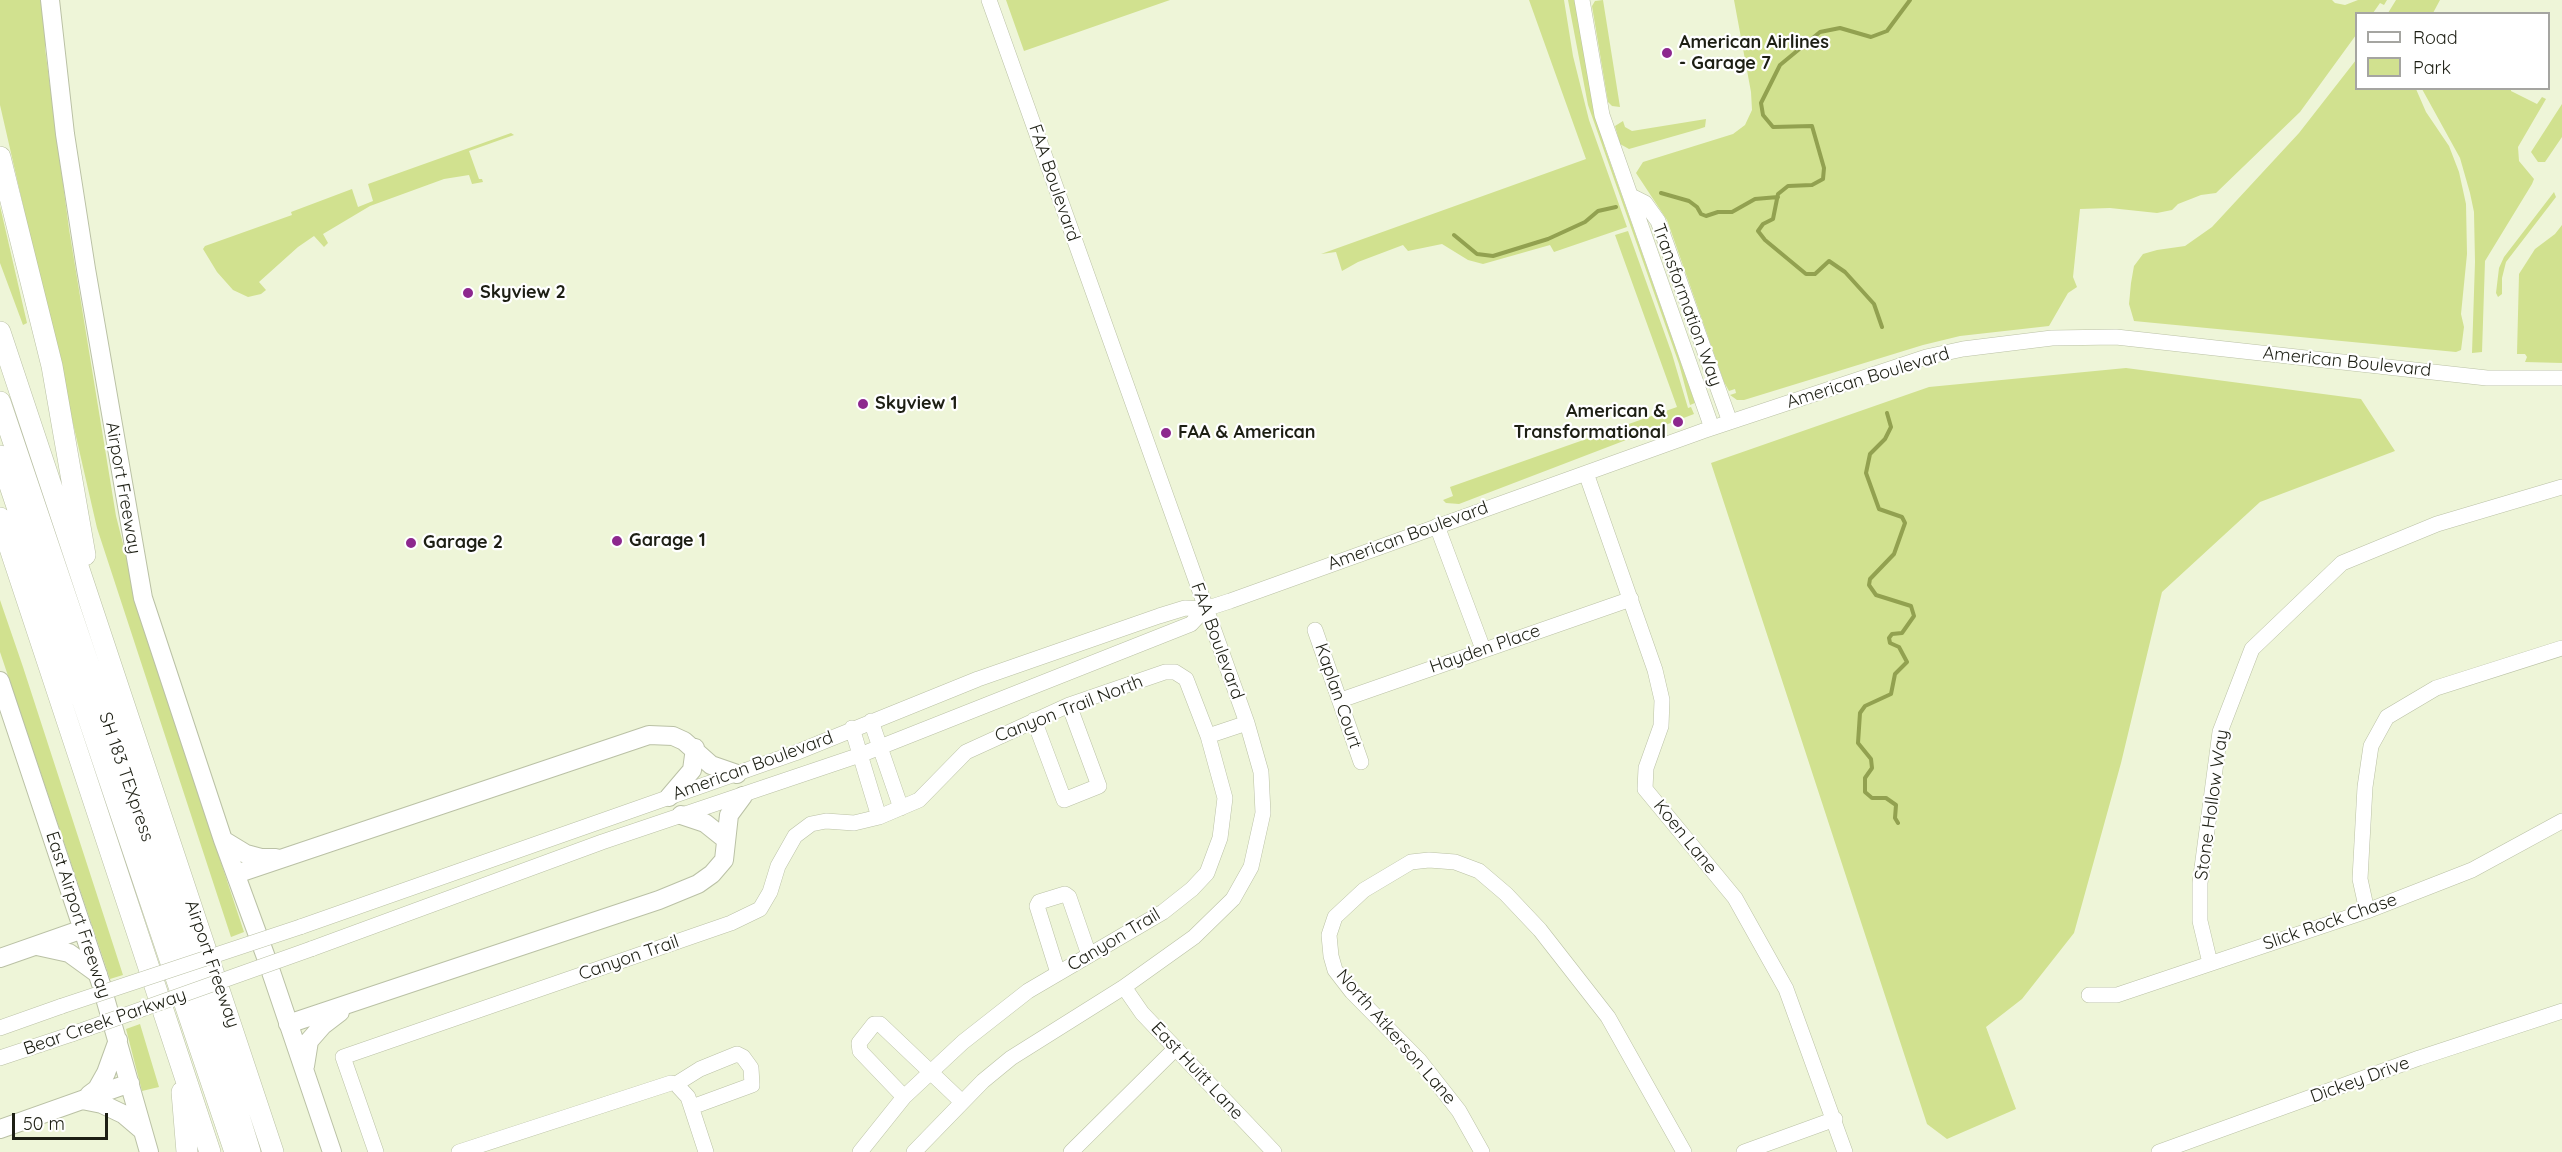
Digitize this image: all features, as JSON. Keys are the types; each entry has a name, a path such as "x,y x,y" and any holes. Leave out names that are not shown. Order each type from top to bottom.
{"highway":[{"path":"0,157 52,366 97,627"},
{"path":"0,175 14,212"},
{"name":"Airport Freeway","path":"0,332 273,1152"},
{"name":"SH 183 TEXpress","path":"0,402 218,1048 250,1152"},
{"name":"SH 183 TEXpress","path":"0,456 235,1152"},
{"path":"0,518 210,1152"},
{"path":"0,560 52,671"},
{"path":"180,1058 187,1152"}],"main road":[{"name":"Airport Freeway","path":"50,0 65,134 86,269 144,598 223,840 267,960 332,1152"},
{"name":"East Airport Freeway","path":"0,681 98,974 149,1152"},
{"path":"236,874 649,735 673,736 694,748 711,765 737,774"},
{"path":"669,797 692,770 694,748"},
{"path":"288,1024 659,900 698,884 712,874 724,860 729,815 743,796"},
{"path":"681,815 705,822 725,839"},
{"path":"223,840 246,854 261,858 284,858"},
{"path":"247,906 251,886 284,858"},
{"path":"37,946 58,932 66,919 70,886"},
{"path":"0,958 83,929"},
{"path":"37,946 69,953 98,974"},
{"path":"277,990 291,1002 312,1010 356,1001"},
{"path":"304,1071 309,1041 323,1025 356,1001"},
{"path":"82,1100 97,1089 118,1040"},
{"path":"0,1129 130,1083"},
{"path":"82,1100 102,1104 123,1114 143,1131"}],"street":[{"name":"FAA Boulevard","path":"914,1152 983,1081 1011,1058 1124,987 1194,937 1233,899 1251,867 1263,813 1261,772 1247,723 989,0"},
{"name":"Transformation Way","path":"1582,0 1602,116 1712,429"},
{"name":"Transformation Way","path":"1631,196 1645,203 1658,221 1730,422"},
{"name":"American Boulevard","path":"300,927 795,753 978,679 1159,616 1185,608 1205,609 1730,422 1926,357 1964,349 2052,338 2116,337 2487,378 2562,378"},
{"name":"Koen Lane","path":"1586,473 1631,599 1662,700 1661,726 1646,768 1645,789 1735,898 1786,990 1835,1119 1845,1152"},
{"name":"Stone Hollow Way","path":"2210,963 2200,921 2200,883 2220,732 2252,649 2342,563 2437,524 2562,487"},
{"path":"1437,526 1484,649"},
{"name":"Hayden Place","path":"1341,700 1631,599"},
{"name":"American Boulevard","path":"311,949 681,815 860,755 1191,624 1205,609"},
{"name":"Kaplan Court","path":"1315,630 1361,762"},
{"path":"2367,912 2360,879 2365,787 2372,746 2387,717 2436,688 2562,648"},
{"name":"Canyon Trail North","path":"879,817 920,800 966,752 1069,705 1165,672 1175,672 1186,679 1208,736"},
{"path":"1034,720 1064,800 1099,786 1069,705"},
{"path":"870,721 901,808"},
{"path":"1208,736 1247,723"},
{"path":"852,729 879,817"},
{"name":"Canyon Trail","path":"860,1152 904,1097 963,1042 1028,991 1163,912 1192,889 1207,873 1220,838 1225,798 1208,736"},
{"name":"Canyon Trail","path":"376,1152 343,1057 731,923 760,909 770,892 778,866 795,836 804,828 826,821 854,823 879,817"},
{"name":"Slick Rock Chase","path":"2089,995 2117,995 2367,912 2472,870 2562,821"},
{"name":"North Atkerson Lane","path":"1482,1152 1459,1111 1419,1060 1352,992 1335,970 1330,956 1329,934 1335,917 1364,890 1411,862 1455,862 1479,871 1506,894 1540,930 1608,1017 1684,1152"},
{"path":"1058,973 1037,906 1039,902 1065,894 1069,897 1089,955"},
{"name":"Bear Creek Parkway","path":"0,1028 300,927"},
{"name":"Bear Creek Parkway","path":"0,1058 311,949"},
{"name":"East Huitt Lane","path":"1124,987 1142,1012 1274,1152"},
{"name":"Dickey Drive","path":"2158,1152 2419,1058 2562,1011"},
{"path":"904,1097 860,1051 859,1043 874,1023 880,1024 962,1102"},
{"path":"1071,1152 1176,1048"},
{"path":"459,1152 671,1083 676,1084 700,1069 736,1054 743,1057 751,1068 752,1085 692,1107"},
{"path":"676,1084 688,1097 706,1152"},
{"path":"1744,1152 1835,1119"}],"green space":[{"path":"0,0 46,0 45,48 69,229 116,516 148,642 244,932 231,937 97,528 0,105"},
{"path":"1006,0 1170,0 1024,51"},
{"path":"1529,0 1564,0 1573,56 1589,120 1627,227 1554,252 1550,245 1483,264 1468,260 1442,244 1408,251 1403,245 1358,262 1342,271 1336,252 1321,254 1586,159"},
{"path":"1568,0 1577,0 1604,145 1695,403 1690,405 1679,364 1588,105"},
{"path":"1603,0 1620,107 1612,106 1608,102 1592,6 1595,1"},
{"path":"1734,0 2332,0 2345,5 2358,0 2387,0 2384,5 2380,3 2374,12 2355,12 2355,36 2300,112 2216,193 2201,195 2178,204 2172,210 2157,213 2110,208 2080,209 2073,277 2077,287 2068,293 2049,326 1960,336 1923,345 1744,400 1737,400 1730,395 1736,393 1735,389 1729,391 1724,382 1667,220 1636,173 1643,162 1733,134 1745,125 1752,110 1751,92"},
{"path":"2396,0 2440,0 2434,12 2389,12"},
{"path":"2355,61 2355,90 2416,90 2426,112 2449,146 2459,172 2466,204 2467,254 2461,314 2464,327 2461,350 2456,352 2134,321 2129,304 2131,283 2134,266 2143,254 2185,246 2212,227 2299,133"},
{"path":"2423,90 2511,90 2537,104 2542,97 2546,99 2518,147 2519,161 2534,179 2485,261 2482,352 2472,353 2474,212 2460,158"},
{"path":"2562,104 2562,137 2545,162 2538,162 2531,152"},
{"path":"1706,119 1705,127 1629,149 1620,144 1615,126 1623,121 1625,127 1632,131"},
{"path":"511,133 514,135 469,151 479,179 483,182 472,184 469,175 444,179 370,206 323,234 328,243 324,247 314,236 298,247 259,282 266,290 261,294 248,297 233,290 217,272 203,249 205,246 292,215 291,212 352,189 358,207 373,201 368,184"},
{"path":"2554,192 2556,197 2506,262 2502,278 2502,294 2498,297 2496,293 2499,268 2504,257"},
{"path":"0,206 27,323 23,325 0,263"},
{"path":"2562,225 2562,363 2525,362 2527,357 2525,354 2517,354 2519,274 2535,249 2555,234"},
{"path":"1628,231 1672,354 1688,408 1691,407 1694,414 1459,504 1446,503 1443,500 1453,496 1450,487 1677,407 1615,235"},
{"path":"2126,368 2361,399 2395,451 2260,502 2162,592 2121,763 2074,933 2022,999 1986,1027 2016,1109 1947,1139 1927,1124 1711,463 1929,387"},
{"path":"0,600 123,975 110,979 0,652"},
{"path":"140,1024 159,1087 142,1091 126,1029"}],"waterway":[{"path":"1882,327 1874,304 1845,272 1829,261 1815,274 1806,274 1765,240 1758,231 1763,224 1773,219 1778,194 1788,186 1812,185 1823,179 1824,168 1812,126 1773,127 1763,115 1761,103 1780,65 1820,32 1840,28 1871,37 1887,31 1910,0"},
{"path":"1661,193 1689,201 1697,207 1701,214 1706,216 1718,212 1732,212 1755,199 1778,197"},
{"path":"1454,235 1477,254 1493,256 1548,239 1585,222 1598,211 1616,207"},
{"path":"1887,413 1891,427 1885,439 1870,454 1866,473 1879,509 1902,517 1905,523 1894,554 1870,579 1869,585 1876,595 1911,606 1914,616 1902,633 1892,634 1889,638 1890,643 1899,647 1907,662 1895,674 1891,694 1865,706 1860,713 1858,743 1871,759 1872,768 1865,778 1865,792 1872,798 1886,798 1896,805 1895,818 1898,823"}],"place":[{"name":"American Airlines - Garage 7","path":"1667,53"},
{"name":"Skyview 2","path":"468,293"},
{"name":"Skyview 1","path":"863,404"},
{"name":"American & Transformational","path":"1678,422"},
{"name":"FAA & American","path":"1166,433"},
{"name":"Garage 1","path":"617,541"},
{"name":"Garage 2","path":"411,543"}]}
